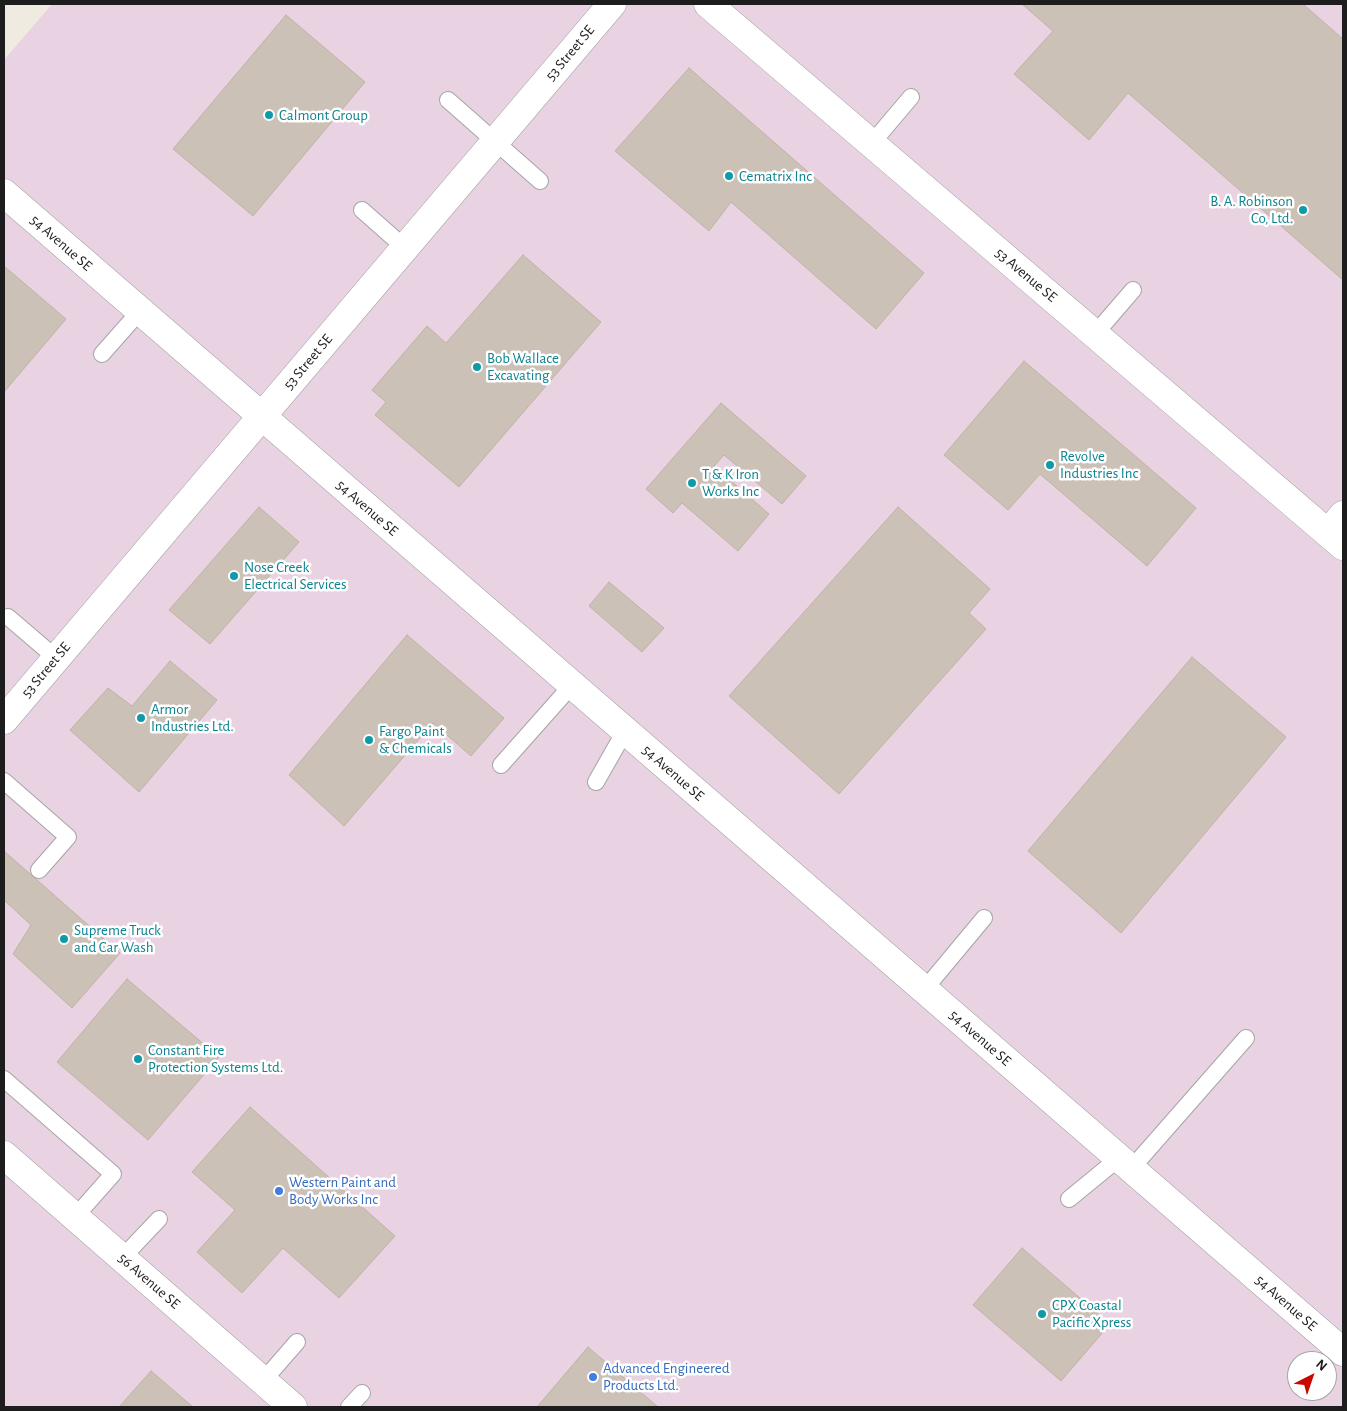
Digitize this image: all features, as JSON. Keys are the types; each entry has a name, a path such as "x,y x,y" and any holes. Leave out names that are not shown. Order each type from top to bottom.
{"street":[{"name":"53 Street SE","path":"4,720 612,4"},
{"name":"53 Avenue SE","path":"708,4 1095,334 1338,531"},
{"name":"54 Avenue SE","path":"4,193 1343,1352"},
{"name":"56 Avenue SE","path":"4,1155 293,1407"}],"lane":[{"path":"872,143 911,97"},
{"path":"448,100 540,181"},
{"path":"362,210 405,248"},
{"path":"1095,334 1134,290"},
{"path":"102,354 140,311"},
{"path":"8,617 56,658"},
{"path":"501,765 572,685"},
{"path":"596,782 625,731"},
{"path":"4,781 68,837 39,870"},
{"path":"924,990 984,918"},
{"path":"1069,1199 1125,1164 1246,1038"},
{"path":"4,1079 112,1174 75,1216"},
{"path":"122,1258 159,1219"},
{"path":"263,1381 297,1342"},
{"path":"349,1407 362,1393"}],"shaded area":[{"path":"52,4 1343,4 1343,1407 4,1407 4,60"}],"building":[{"name":"B. A. Robinson Co, Ltd.","path":"1022,4 1303,4 1343,39 1343,280 1128,93 1089,140 1014,74 1053,31"},
{"name":"Calmont Group","path":"286,15 365,82 253,216 173,149"},
{"name":"Cematrix Inc","path":"689,68 924,273 876,329 731,202 709,231 615,151"},
{"name":"Bob Wallace Excavating","path":"523,255 601,322 459,487 375,415 386,402 372,390 427,326 446,343"},
{"path":"4,266 66,319 4,392"},
{"name":"Revolve Industries Inc","path":"1024,361 1196,508 1147,566 1040,474 1008,510 944,455"},
{"name":"T & K Iron Works Inc","path":"721,403 806,476 782,504 724,455 714,466 769,514 738,551 682,503 673,513 646,489"},
{"name":"Nose Creek Electrical Services","path":"259,507 299,542 210,644 169,610"},
{"path":"898,507 990,589 969,613 986,629 839,794 729,696"},
{"path":"609,582 664,628 642,652 589,606"},
{"name":"Fargo Paint & Chemicals","path":"407,635 504,718 471,756 433,723 344,826 289,775"},
{"path":"1192,657 1286,737 1121,933 1028,851"},
{"name":"Armor Industries Ltd.","path":"170,661 217,700 139,792 70,730 108,688 132,706"},
{"name":"Supreme Truck and Car Wash","path":"4,851 120,953 72,1008 13,954 31,925 4,900"},
{"name":"Constant Fire Protection Systems Ltd.","path":"127,979 219,1057 148,1140 57,1062"},
{"name":"Western Paint and Body Works Inc","path":"250,1107 395,1236 339,1298 283,1248 242,1293 197,1252 235,1210 192,1172"},
{"name":"CPX Coastal Pacific Xpress","path":"1022,1248 1110,1324 1061,1381 973,1305"},
{"name":"Advanced Engineered Products Ltd.","path":"588,1347 658,1407 537,1407"},
{"path":"151,1371 193,1407 119,1407"}],"place":[{"name":"Calmont Group","path":"269,115"},
{"name":"Cematrix Inc","path":"729,176"},
{"name":"B. A. Robinson Co, Ltd.","path":"1303,210"},
{"name":"Bob Wallace Excavating","path":"477,367"},
{"name":"Revolve Industries Inc","path":"1050,465"},
{"name":"T & K Iron Works Inc","path":"692,483"},
{"name":"Nose Creek Electrical Services","path":"234,576"},
{"name":"Armor Industries Ltd.","path":"141,718"},
{"name":"Fargo Paint & Chemicals","path":"369,740"},
{"name":"Supreme Truck and Car Wash","path":"64,939"},
{"name":"Constant Fire Protection Systems Ltd.","path":"138,1059"},
{"name":"Western Paint and Body Works Inc","path":"279,1191"},
{"name":"CPX Coastal Pacific Xpress","path":"1042,1314"},
{"name":"Advanced Engineered Products Ltd.","path":"593,1377"}]}
